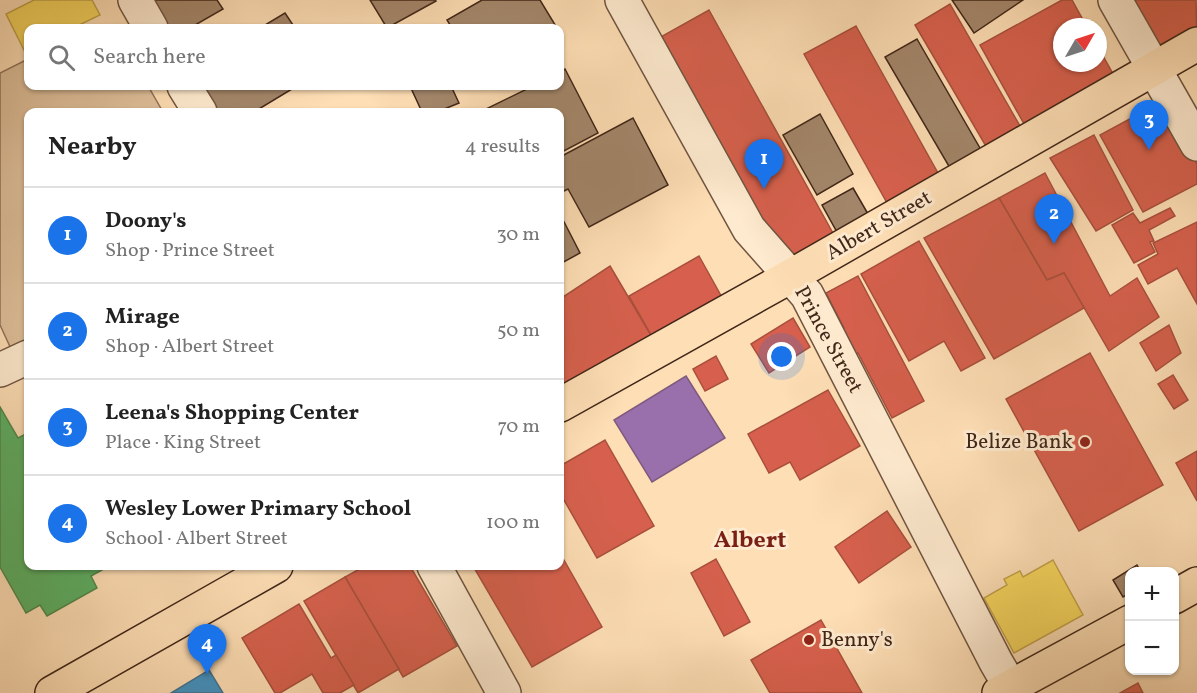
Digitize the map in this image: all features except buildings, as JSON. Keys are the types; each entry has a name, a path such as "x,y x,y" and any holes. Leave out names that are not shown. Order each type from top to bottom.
{"main road":[{"name":"Albert Street","path":"564,403 1197,44"},
{"path":"52,693 269,570"},
{"path":"1179,594 1197,584"},
{"path":"1008,691 1125,625"}],"street":[{"path":"135,0 149,24"},
{"name":"Prince Street","path":"622,0 749,229 807,295 1008,691"},
{"path":"1115,0 1197,144"},
{"path":"186,90 198,108"},
{"path":"0,370 24,359"},
{"path":"436,570 504,693"}],"shaded area":[{"path":"24,61 24,90 150,90 161,108 24,108 24,346 12,351 0,325 0,73"}],"place":[{"name":"Leena's Shopping Center","path":"1149,150"},
{"name":"Doony's","path":"764,189"},
{"name":"Mirage","path":"1054,244"},
{"name":"Belize Bank","path":"1085,442"},
{"name":"Benny's","path":"809,640"},
{"name":"Wesley Lower Primary School","path":"207,674"}],"district":[{"name":"Albert","path":"750,541"}]}
